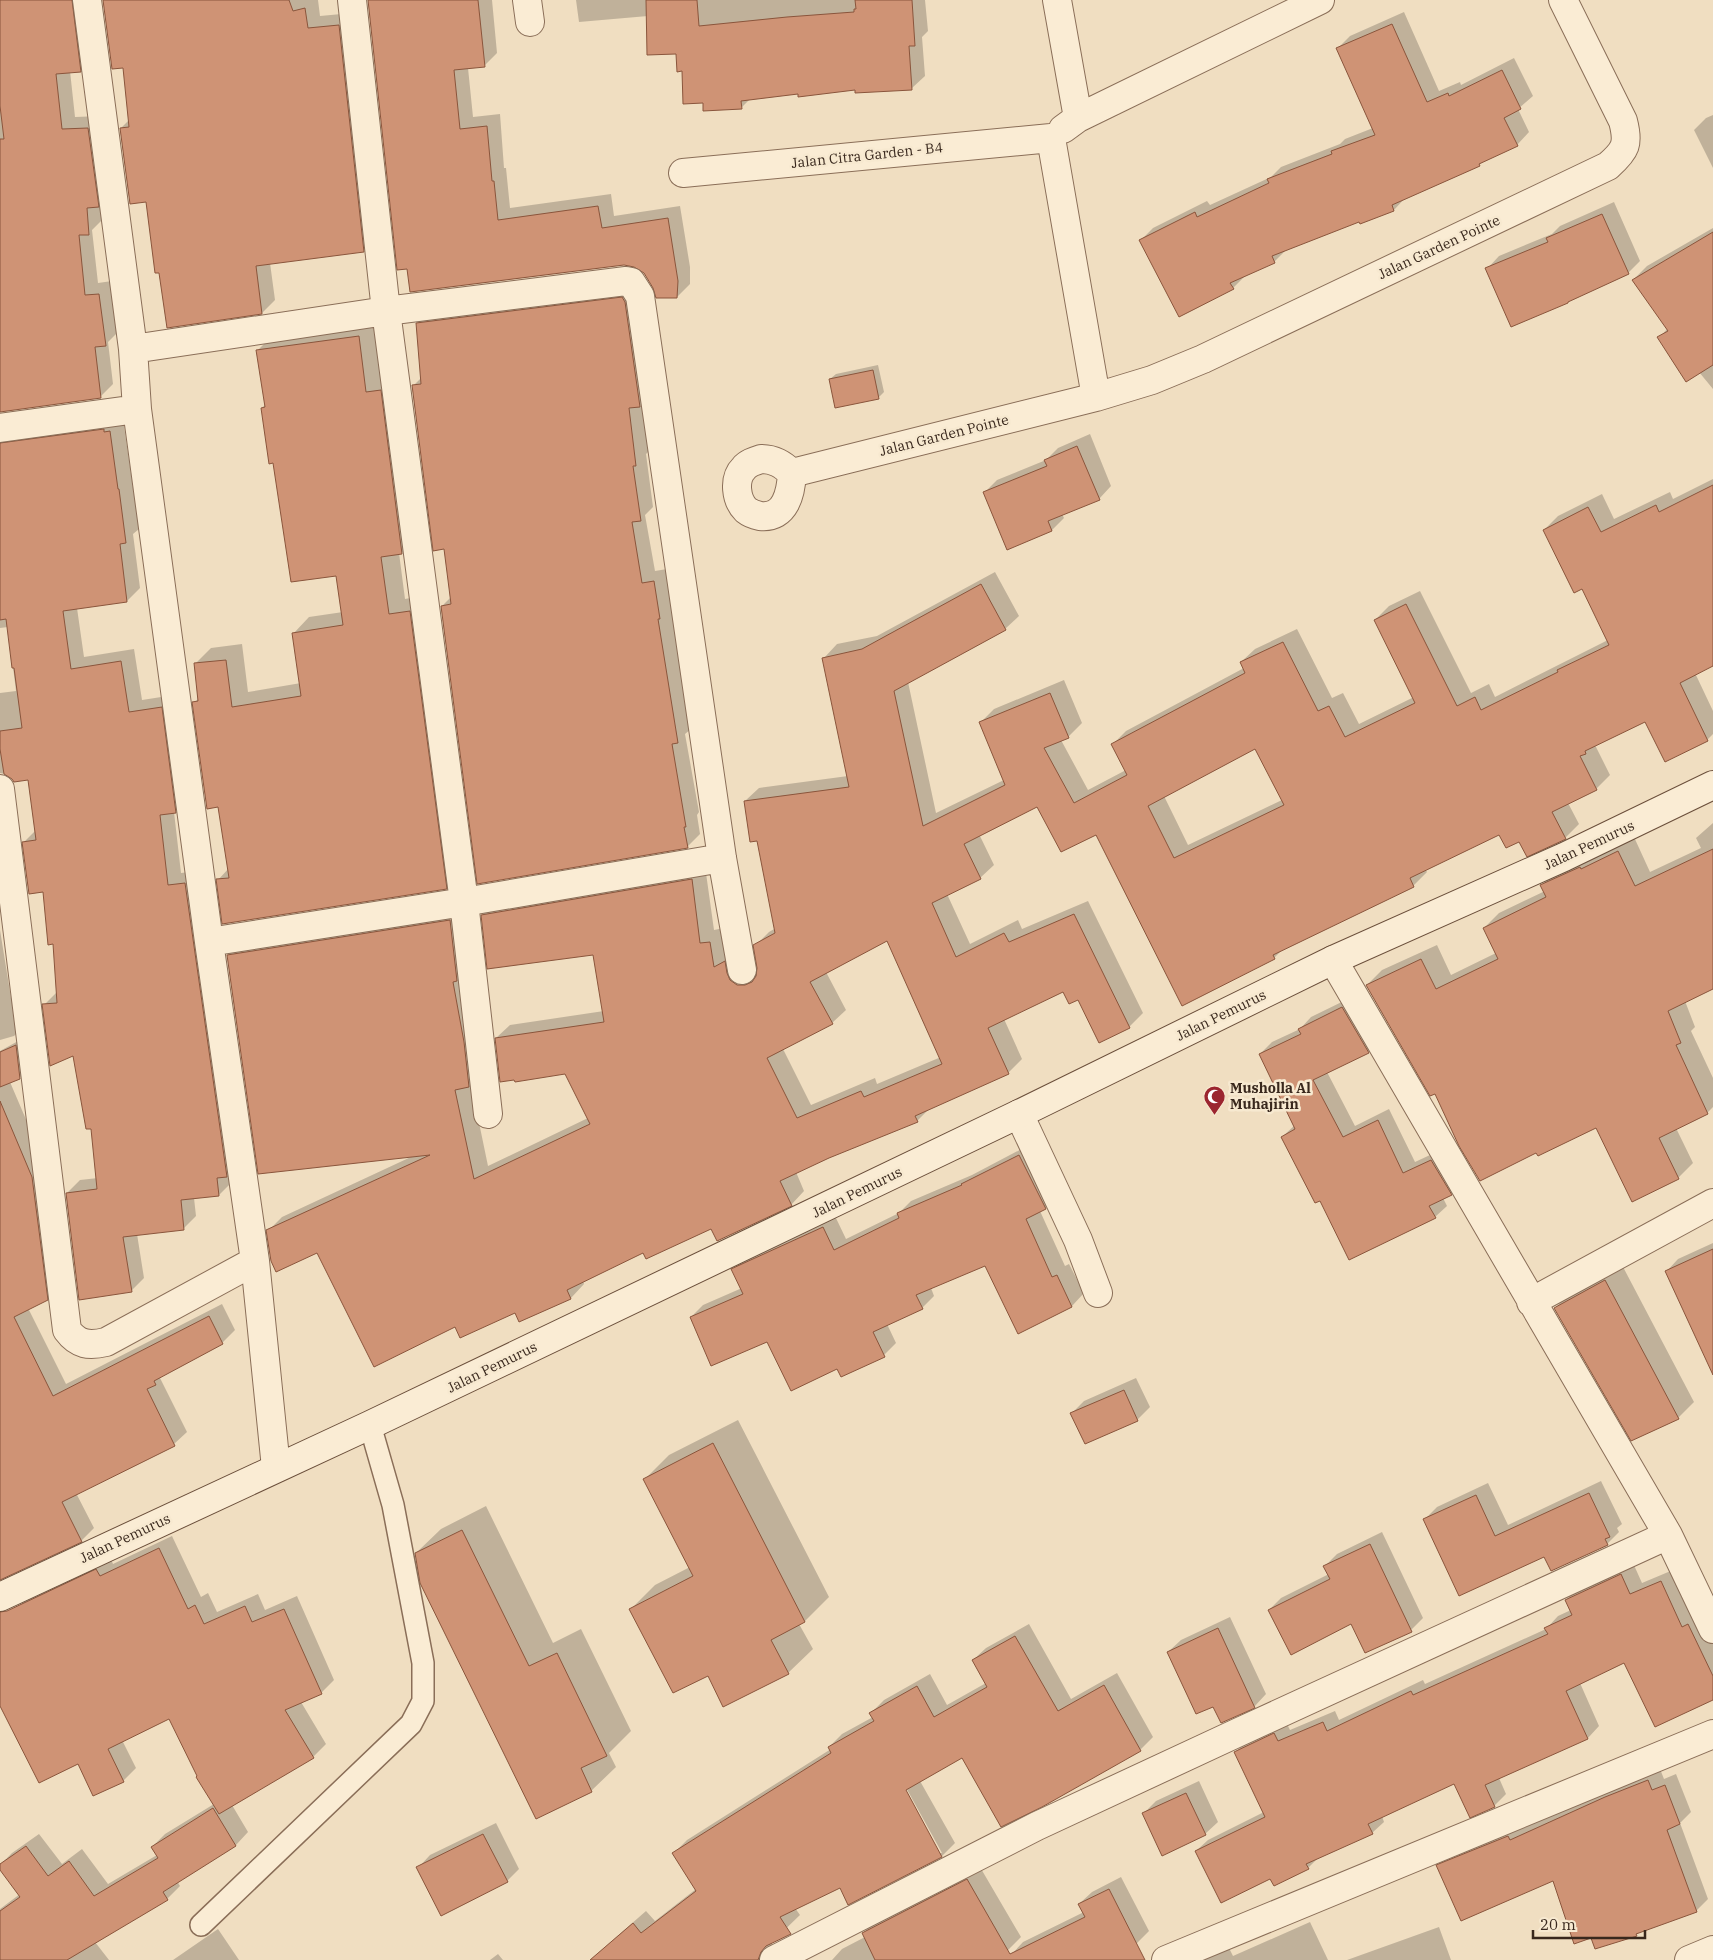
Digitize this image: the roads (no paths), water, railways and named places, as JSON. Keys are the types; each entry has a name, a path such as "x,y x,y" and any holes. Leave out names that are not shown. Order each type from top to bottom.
{"street":[{"path":"87,0 133,348 138,409 209,942 255,1261 276,1468"},
{"path":"352,0 386,311 464,902 488,1114"},
{"path":"1057,0 1078,118"},
{"path":"1096,397 1051,138 1078,118 1320,0"},
{"name":"Jalan Garden Pointe","path":"792,473 1096,397 1152,380 1203,359 1608,166 1625,148 1626,136 1623,121 1563,0"},
{"name":"Jalan Citra Garden - B4","path":"683,173 1051,138"},
{"path":"133,348 386,311 626,281 632,282 640,296 722,858 742,970"},
{"path":"0,428 138,409"},
{"name":"Jalan Pemurus","path":"0,1597 370,1425 1019,1114 1333,960 1564,857 1713,785"},
{"path":"0,789 68,1330 74,1338 85,1345 106,1342 255,1261"},
{"path":"209,942 464,902 722,858"},
{"path":"1333,960 1668,1535 1713,1629"},
{"path":"1019,1114 1078,1240 1098,1293"},
{"path":"1531,1302 1713,1203"},
{"path":"774,1960 1037,1826 1668,1535"},
{"path":"1166,1960 1713,1734"},
{"path":"1689,1960 1713,1950"}],"lane":[{"path":"201,1925 411,1724 423,1701 423,1663 402,1551 393,1505 370,1425"}],"place":[{"name":"Musholla Al Muhajirin","path":"1214,1115"}]}
